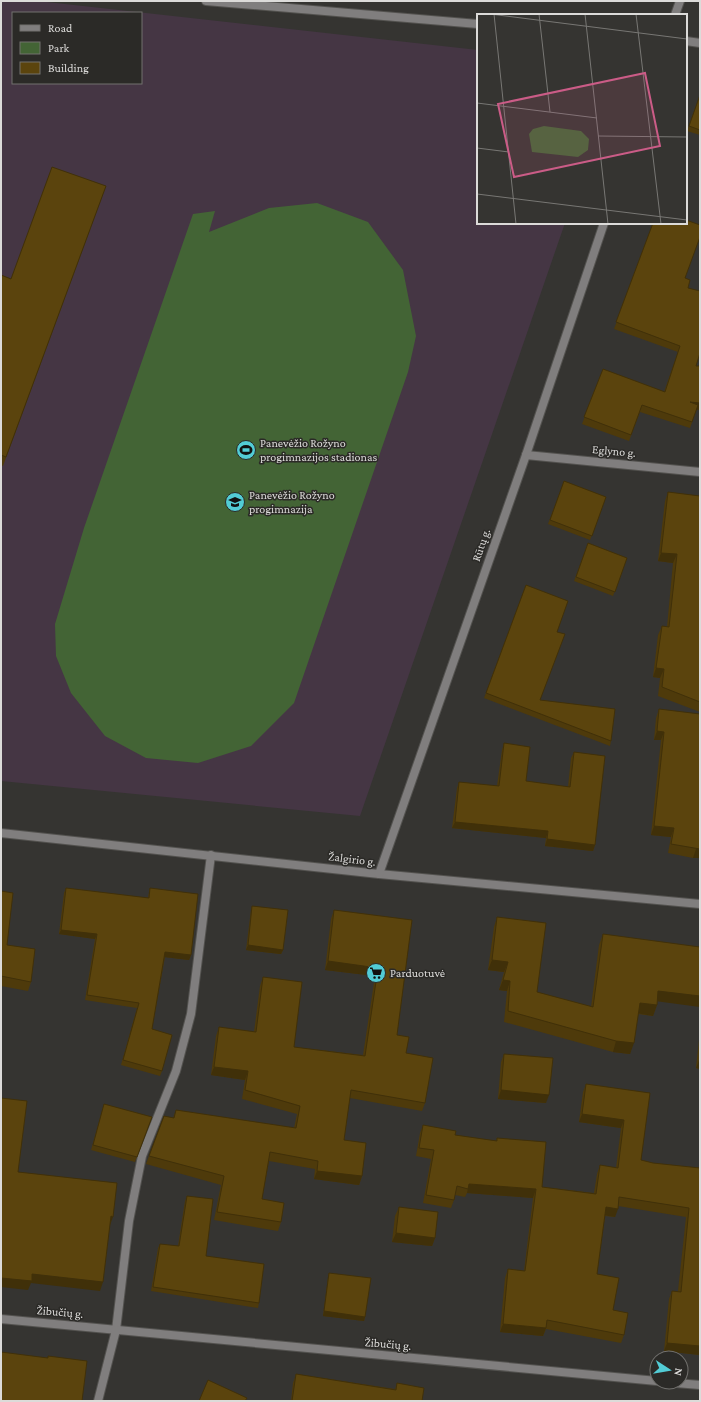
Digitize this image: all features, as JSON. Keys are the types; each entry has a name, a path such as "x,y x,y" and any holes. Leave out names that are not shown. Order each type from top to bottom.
{"street":[{"path":"206,1 477,24"},
{"path":"675,14 680,1"},
{"path":"687,42 700,43"},
{"name":"Rūtų g.","path":"379,874 526,455 604,224"},
{"name":"Eglyno g.","path":"526,455 700,472"},
{"name":"Žalgirio g.","path":"1,833 379,874 700,904"},
{"path":"98,1401 116,1330 129,1221 142,1156 176,1071 191,1014 211,855"},
{"name":"Žibučių g.","path":"1,1319 649,1380"},
{"path":"689,1384 700,1385"}],"shaded area":[{"name":"Panevėžio Rožyno progimnazija","path":"1,1 38,1 137,12 12,12 12,84 142,84 142,13 477,50 477,224 565,224 360,816 1,781"}],"green space":[{"name":"Panevėžio Rožyno progimnazijos stadionas","path":"317,203 368,222 403,270 416,336 408,372 294,703 251,746 198,763 146,758 105,736 71,693 56,656 55,624 84,528 193,214 215,211 209,232 269,208"}],"building":[{"path":"700,95 700,130 689,126"},
{"path":"52,167 106,186 6,457 1,455 1,275 11,279"},
{"path":"687,220 700,225 700,237 685,278 690,280 688,288 700,291 700,353 696,366 700,366 700,403 690,402 698,405 692,422 642,405 631,435 584,417 603,369 665,392 680,346 616,322 653,224 687,224"},
{"path":"564,481 606,497 592,536 550,520"},
{"path":"668,492 700,496 700,702 662,687 664,669 656,668 662,626 669,627 677,554 661,553"},
{"path":"588,543 627,558 615,592 576,577"},
{"path":"526,585 568,601 557,632 565,634 540,700 615,709 611,741 486,693"},
{"path":"659,709 700,714 700,849 671,844 674,828 654,826 664,732 657,731"},
{"path":"504,743 530,747 526,781 570,787 574,752 605,756 595,845 547,839 548,831 455,822 459,782 499,786"},
{"path":"66,888 149,898 150,888 198,894 191,955 165,952 152,1029 172,1035 162,1071 123,1060 139,1003 87,995 97,934 61,930"},
{"path":"1,891 13,893 7,945 35,949 31,982 1,976"},
{"path":"252,906 288,910 283,950 248,945"},
{"path":"334,910 412,920 397,1035 409,1037 406,1053 433,1058 425,1103 351,1090 344,1140 366,1143 362,1176 317,1171 318,1161 270,1152 262,1199 284,1203 281,1222 217,1212 224,1176 149,1156 164,1116 174,1118 176,1110 296,1128 300,1106 245,1090 248,1071 214,1067 219,1027 256,1032 263,977 302,982 294,1047 365,1056 378,968 328,961"},
{"path":"497,917 546,923 537,992 593,1007 603,934 700,947 700,996 658,991 657,1005 640,1003 634,1043 616,1041 508,1011 510,981 503,980 508,962 492,960"},
{"path":"504,1054 553,1058 549,1095 501,1090"},
{"path":"586,1084 650,1093 641,1160 653,1163 700,1168 700,1346 667,1343 672,1291 681,1292 689,1208 619,1197 618,1209 606,1207 597,1274 619,1278 613,1310 628,1313 624,1335 547,1320 546,1328 503,1324 508,1269 525,1271 536,1189 469,1184 468,1189 457,1186 454,1200 426,1195 434,1150 419,1148 423,1125 456,1131 455,1135 497,1141 497,1138 546,1142 542,1187 596,1194 600,1165 618,1168 624,1120 582,1114"},
{"path":"1,1098 27,1101 18,1172 117,1183 113,1217 111,1216 103,1282 32,1274 32,1281 1,1278"},
{"path":"104,1104 152,1117 137,1157 93,1145"},
{"path":"187,1196 213,1199 206,1256 264,1264 259,1303 153,1287 160,1244 179,1246"},
{"path":"399,1207 438,1212 435,1238 396,1233"},
{"path":"329,1273 371,1278 365,1317 324,1311"},
{"path":"1,1352 87,1361 82,1401 1,1401"},
{"path":"296,1374 396,1390 397,1383 424,1388 422,1401 292,1401"},
{"path":"208,1380 247,1398 245,1401 199,1401"}],"place":[{"name":"Panevėžio Rožyno progimnazijos stadionas","path":"246,450"},
{"name":"Panevėžio Rožyno progimnazija","path":"235,502"},
{"name":"Parduotuvė","path":"376,973"}]}
